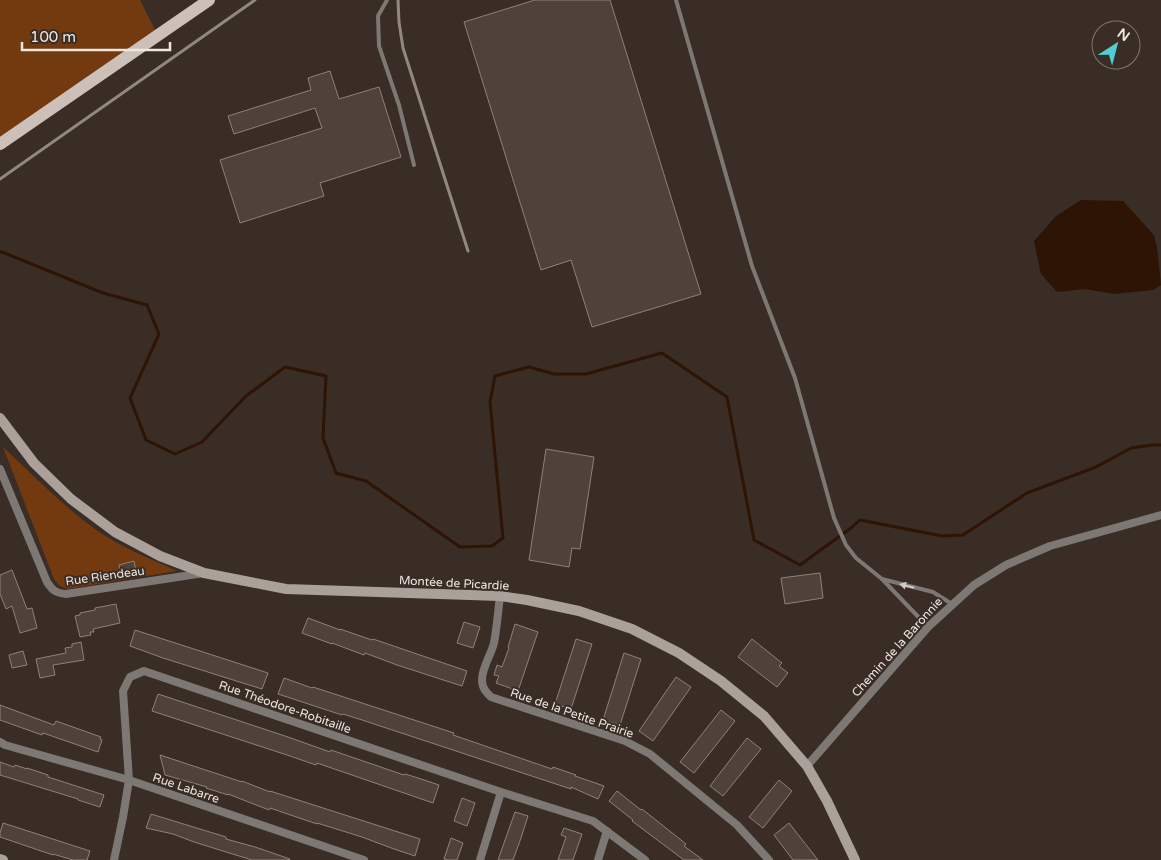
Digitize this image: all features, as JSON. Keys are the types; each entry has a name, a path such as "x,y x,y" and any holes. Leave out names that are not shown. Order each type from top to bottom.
{"main road":[{"path":"0,144 209,0"}],"street":[{"name":"Montée de Picardie","path":"0,418 34,463 71,499 116,532 160,556 204,573 286,589 500,596 527,600 579,611 632,629 679,653 721,681 764,716 807,766 827,801 856,860"},
{"name":"Rue Riendeau","path":"0,469 48,582 57,593 66,594 204,573"},
{"name":"Chemin de la Baronnie","path":"807,766 928,627 974,585 1006,565 1050,546 1161,516"},
{"name":"Rue de la Petite Prairie","path":"500,596 493,645 482,679 484,690 491,697 625,741 650,754 737,825 769,860"},
{"name":"Rue Théodore-Robitaille","path":"114,860 129,780 124,691 130,677 144,671 593,822 646,860"},
{"name":"Rue Labarre","path":"0,742 129,780 364,860"},
{"path":"480,860 502,792"},
{"path":"598,860 607,831"}],"lane":[{"path":"387,0 378,16 379,46 399,105 414,165"},
{"path":"676,0 752,266 795,378 834,518 846,545 856,558 882,579 928,627"},
{"path":"882,579 933,592 952,604"}],"shaded area":[{"path":"0,0 140,0 156,32 0,139"},
{"path":"1081,200 1123,201 1154,235 1161,285 1153,290 1114,294 1085,289 1057,292 1041,274 1034,241 1056,216"},
{"path":"3,447 59,500 95,529 125,547 177,571 67,589 60,586 54,579"}],"building":[{"path":"535,0 610,0 701,294 592,327 571,260 541,270 464,22"},
{"path":"330,71 339,99 379,87 401,157 320,183 324,196 240,223 220,160 322,128 315,108 234,134 228,116 311,90 308,78"},
{"path":"546,449 594,457 580,549 572,548 569,567 529,560"},
{"path":"134,561 136,572 121,575 119,565"},
{"path":"12,570 27,609 32,608 37,628 20,633 12,606 6,609 0,594 0,575"},
{"path":"820,573 823,598 785,604 781,578"},
{"path":"116,604 120,623 93,629 94,632 90,632 91,635 80,637 75,616 95,610 95,608"},
{"path":"308,618 467,671 462,686 302,633"},
{"path":"464,622 480,627 473,648 457,643"},
{"path":"515,624 538,632 518,691 496,683 499,676 494,675 497,665 502,667"},
{"path":"135,630 268,673 262,689 130,646"},
{"path":"576,639 592,644 571,709 555,704"},
{"path":"752,639 782,663 779,666 788,673 777,687 738,657"},
{"path":"81,642 84,660 53,665 55,675 40,678 36,659 66,653 65,648 72,647 72,644"},
{"path":"23,651 27,665 12,668 9,655"},
{"path":"624,653 641,659 620,725 603,720"},
{"path":"676,677 691,687 653,741 639,731"},
{"path":"284,678 454,733 453,735 552,769 553,767 604,786 598,799 571,787 571,789 278,694"},
{"path":"158,694 330,752 331,750 439,785 433,803 317,763 316,765 152,711"},
{"path":"0,705 54,725 56,721 101,737 100,739 102,740 98,752 0,720"},
{"path":"721,710 735,721 694,773 680,762"},
{"path":"747,738 761,749 723,796 710,786"},
{"path":"160,755 420,839 415,856 362,837 270,808 269,810 228,794 165,775"},
{"path":"0,762 14,767 15,765 27,768 48,775 48,777 104,795 100,807 0,775"},
{"path":"779,780 792,791 763,828 749,817"},
{"path":"617,791 686,844 684,846 703,860 684,860 632,821 609,801"},
{"path":"462,798 475,803 467,826 454,821"},
{"path":"515,812 528,816 521,838 513,860 498,860"},
{"path":"151,814 290,859 252,860 173,834 146,828"},
{"path":"3,823 90,851 87,860 73,860 53,855 0,837"},
{"path":"789,823 818,860 793,860 774,835"},
{"path":"564,828 582,834 573,860 558,860 566,837 561,835"},
{"path":"451,838 463,843 457,860 444,859"}],"waterway":[{"path":"0,252 103,293 147,305 159,334 130,398 146,440 175,454 202,442 246,396 285,367 326,376 323,438 336,473 366,481 460,547 492,546 503,538 490,402 495,376 529,367 554,374 586,374 662,353 727,397 754,540 800,565 860,520 942,536 963,535 1027,493 1096,467 1131,448 1161,445"}],"railway":[{"path":"0,179 255,0"},
{"path":"398,0 403,48 468,251"}]}
